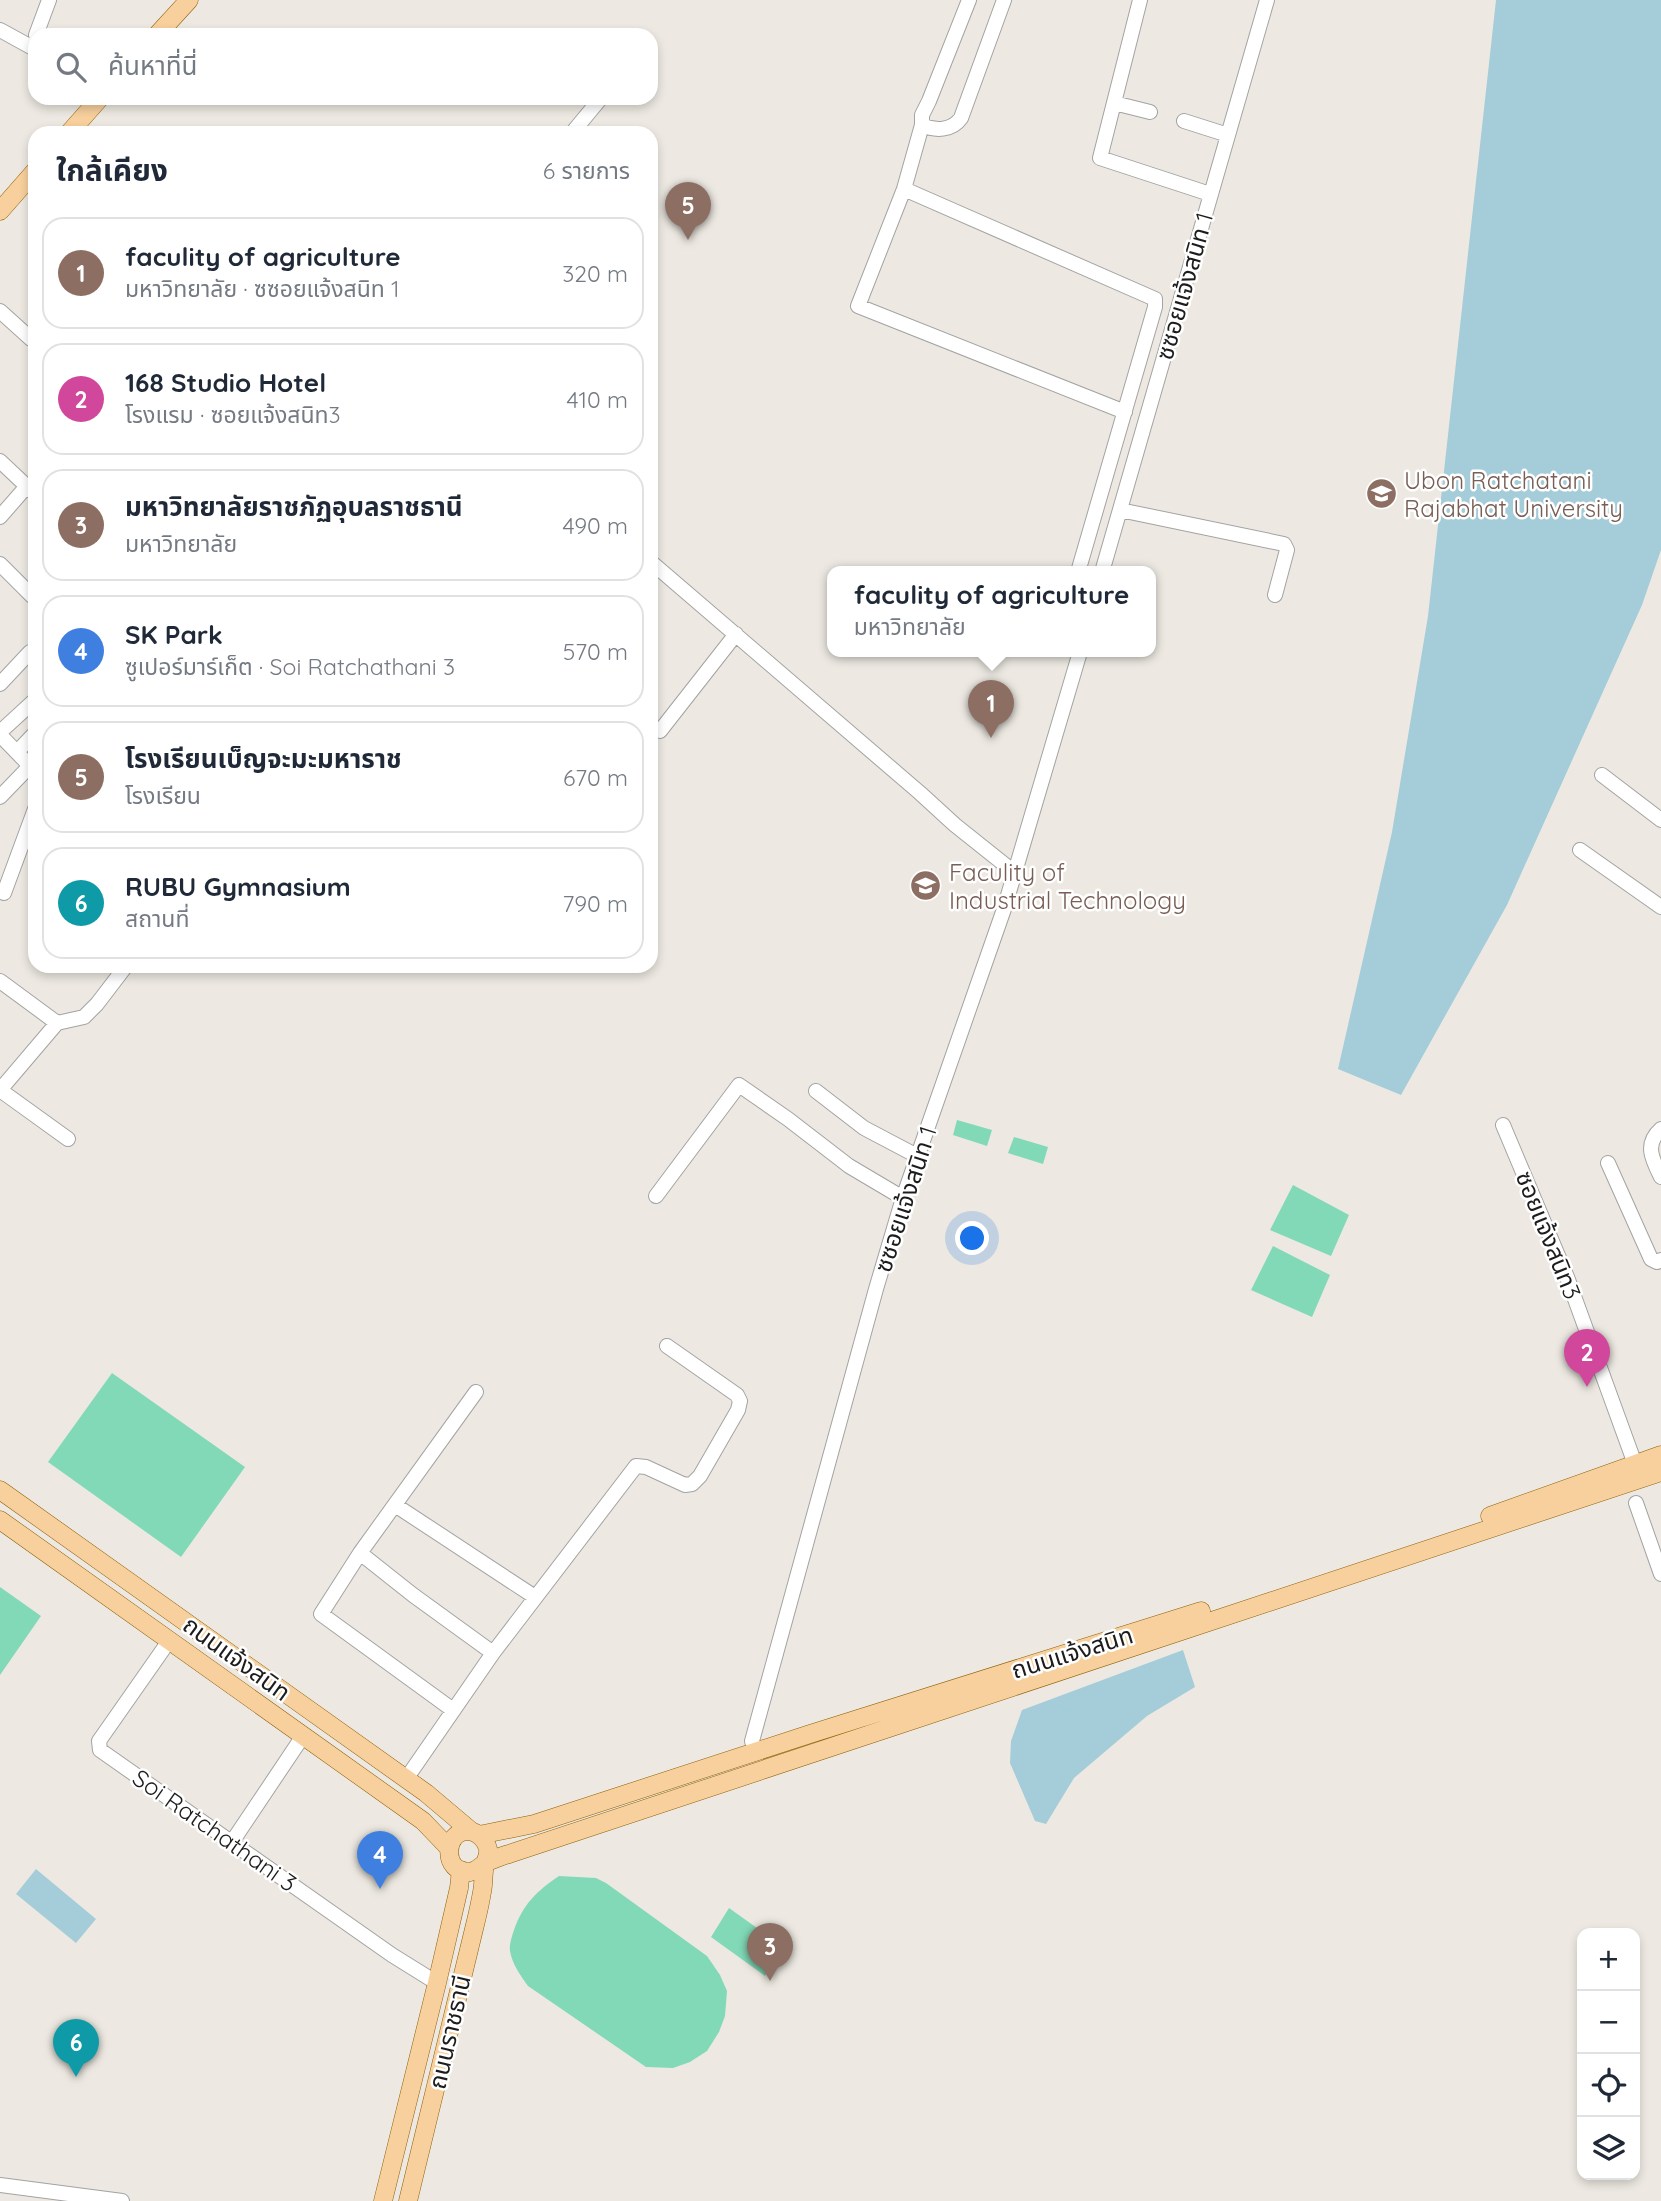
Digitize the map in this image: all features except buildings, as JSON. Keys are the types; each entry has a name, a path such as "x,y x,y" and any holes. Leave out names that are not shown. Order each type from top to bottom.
{"main road":[{"path":"163,28 189,0"},
{"path":"75,126 92,105"},
{"path":"0,211 28,179"},
{"name":"ถนนแจ้งสนิท","path":"0,1490 426,1793 475,1833 534,1825 756,1752 1338,1569 1661,1455"},
{"name":"ถนนแจ้งสนิท","path":"485,1863 1661,1472"},
{"name":"ถนนแจ้งสนิท","path":"0,1520 423,1821 449,1847"},
{"path":"462,1833 475,1833 486,1842 488,1850 485,1863 469,1872 461,1870 452,1864 448,1857 449,1847 453,1839 462,1833"},
{"name":"ถนนราชธานี","path":"408,2201 482,1891 485,1863"},
{"name":"ถนนราชธานี","path":"383,2201 460,1888 461,1870"},
{"path":"437,1983 458,1992"}],"street":[{"path":"39,28 49,0"},
{"path":"969,0 922,115 922,125 904,190 858,306 1125,412"},
{"path":"922,125 931,129 948,128 956,125 961,118 1004,0"},
{"path":"1140,0 1100,158 1210,194"},
{"name":"ซซอยแจ้งสนิท 1","path":"1104,566 1267,0"},
{"path":"0,30 28,40"},
{"path":"1114,103 1150,112"},
{"path":"578,126 595,105"},
{"path":"1184,121 1228,135"},
{"path":"904,190 1155,299 1155,307 1080,566"},
{"path":"0,311 28,336"},
{"path":"0,461 28,487"},
{"path":"0,517 28,493"},
{"path":"1120,510 1279,541 1287,550 1275,595"},
{"path":"0,564 28,591"},
{"path":"658,568 955,825 1014,872"},
{"path":"660,731 736,634"},
{"path":"0,684 28,654"},
{"name":"ซซอยแจ้งสนิท 1","path":"756,1752 752,1741 876,1289 903,1198 1004,909 1078,657"},
{"path":"28,707 0,734 28,763"},
{"path":"17,752 28,740"},
{"path":"0,797 28,772"},
{"path":"1602,775 1661,820"},
{"path":"4,893 28,830"},
{"path":"1580,850 1661,907"},
{"path":"68,1139 0,1090 57,1023 83,1017 97,1004 121,973"},
{"path":"0,981 57,1023"},
{"path":"656,1196 739,1085 849,1166 903,1198"},
{"path":"816,1091 864,1129 919,1157"},
{"name":"ซอยแจ้งสนิท3","path":"1503,1125 1567,1277 1635,1464"},
{"path":"1661,1129 1654,1135 1650,1147 1652,1159 1661,1177"},
{"path":"1608,1163 1651,1259 1657,1262 1661,1260"},
{"path":"406,1779 535,1597 636,1466 646,1467 685,1485 692,1484 700,1476 738,1410 740,1401 737,1395 667,1346"},
{"path":"453,1710 321,1614 360,1553 476,1392"},
{"path":"1636,1503 1661,1574"},
{"path":"395,1505 535,1597"},
{"path":"360,1553 494,1653"},
{"name":"Soi Ratchathani 3","path":"169,1641 99,1741 100,1750 437,1983"},
{"path":"208,1669 223,1648"},
{"path":"232,1842 303,1736"},
{"path":"0,2186 122,2201"}],"green space":[{"path":"957,1120 992,1130 987,1146 953,1135"},
{"path":"1014,1137 1048,1147 1043,1164 1008,1153"},
{"path":"1293,1185 1349,1215 1331,1256 1270,1230"},
{"path":"1273,1246 1330,1275 1312,1317 1251,1290"},
{"path":"112,1373 245,1467 181,1557 48,1462"},
{"path":"0,1587 41,1616 0,1675"},
{"path":"559,1876 596,1878 606,1883 707,1956 727,1991 725,2016 707,2051 690,2062 673,2068 646,2067 528,1986 511,1956 512,1938 526,1905"},
{"path":"729,1908 785,1948 765,1976 711,1937"}],"water":[{"path":"1496,0 1661,0 1661,550 1642,605 1507,905 1401,1095 1338,1069 1392,832 1428,616"},
{"path":"1183,1650 1195,1687 1147,1716 1074,1778 1046,1824 1035,1821 1010,1763 1011,1741 1022,1710"},
{"path":"36,1869 96,1919 76,1943 16,1894"}],"place":[{"name":"โรงเรียนเบ็ญจะมะมหาราช","path":"688,240"},
{"name":"Ubon Ratchatani Rajabhat University","path":"1381,494"},
{"name":"faculity of agriculture","path":"991,738"},
{"name":"Faculity of Industrial Technology","path":"926,886"},
{"name":"168 Studio Hotel","path":"1587,1387"},
{"name":"SK Park","path":"380,1889"},
{"name":"มหาวิทยาลัยราชภัฏอุบลราชธานี","path":"770,1981"},
{"name":"RUBU Gymnasium","path":"76,2077"}]}
